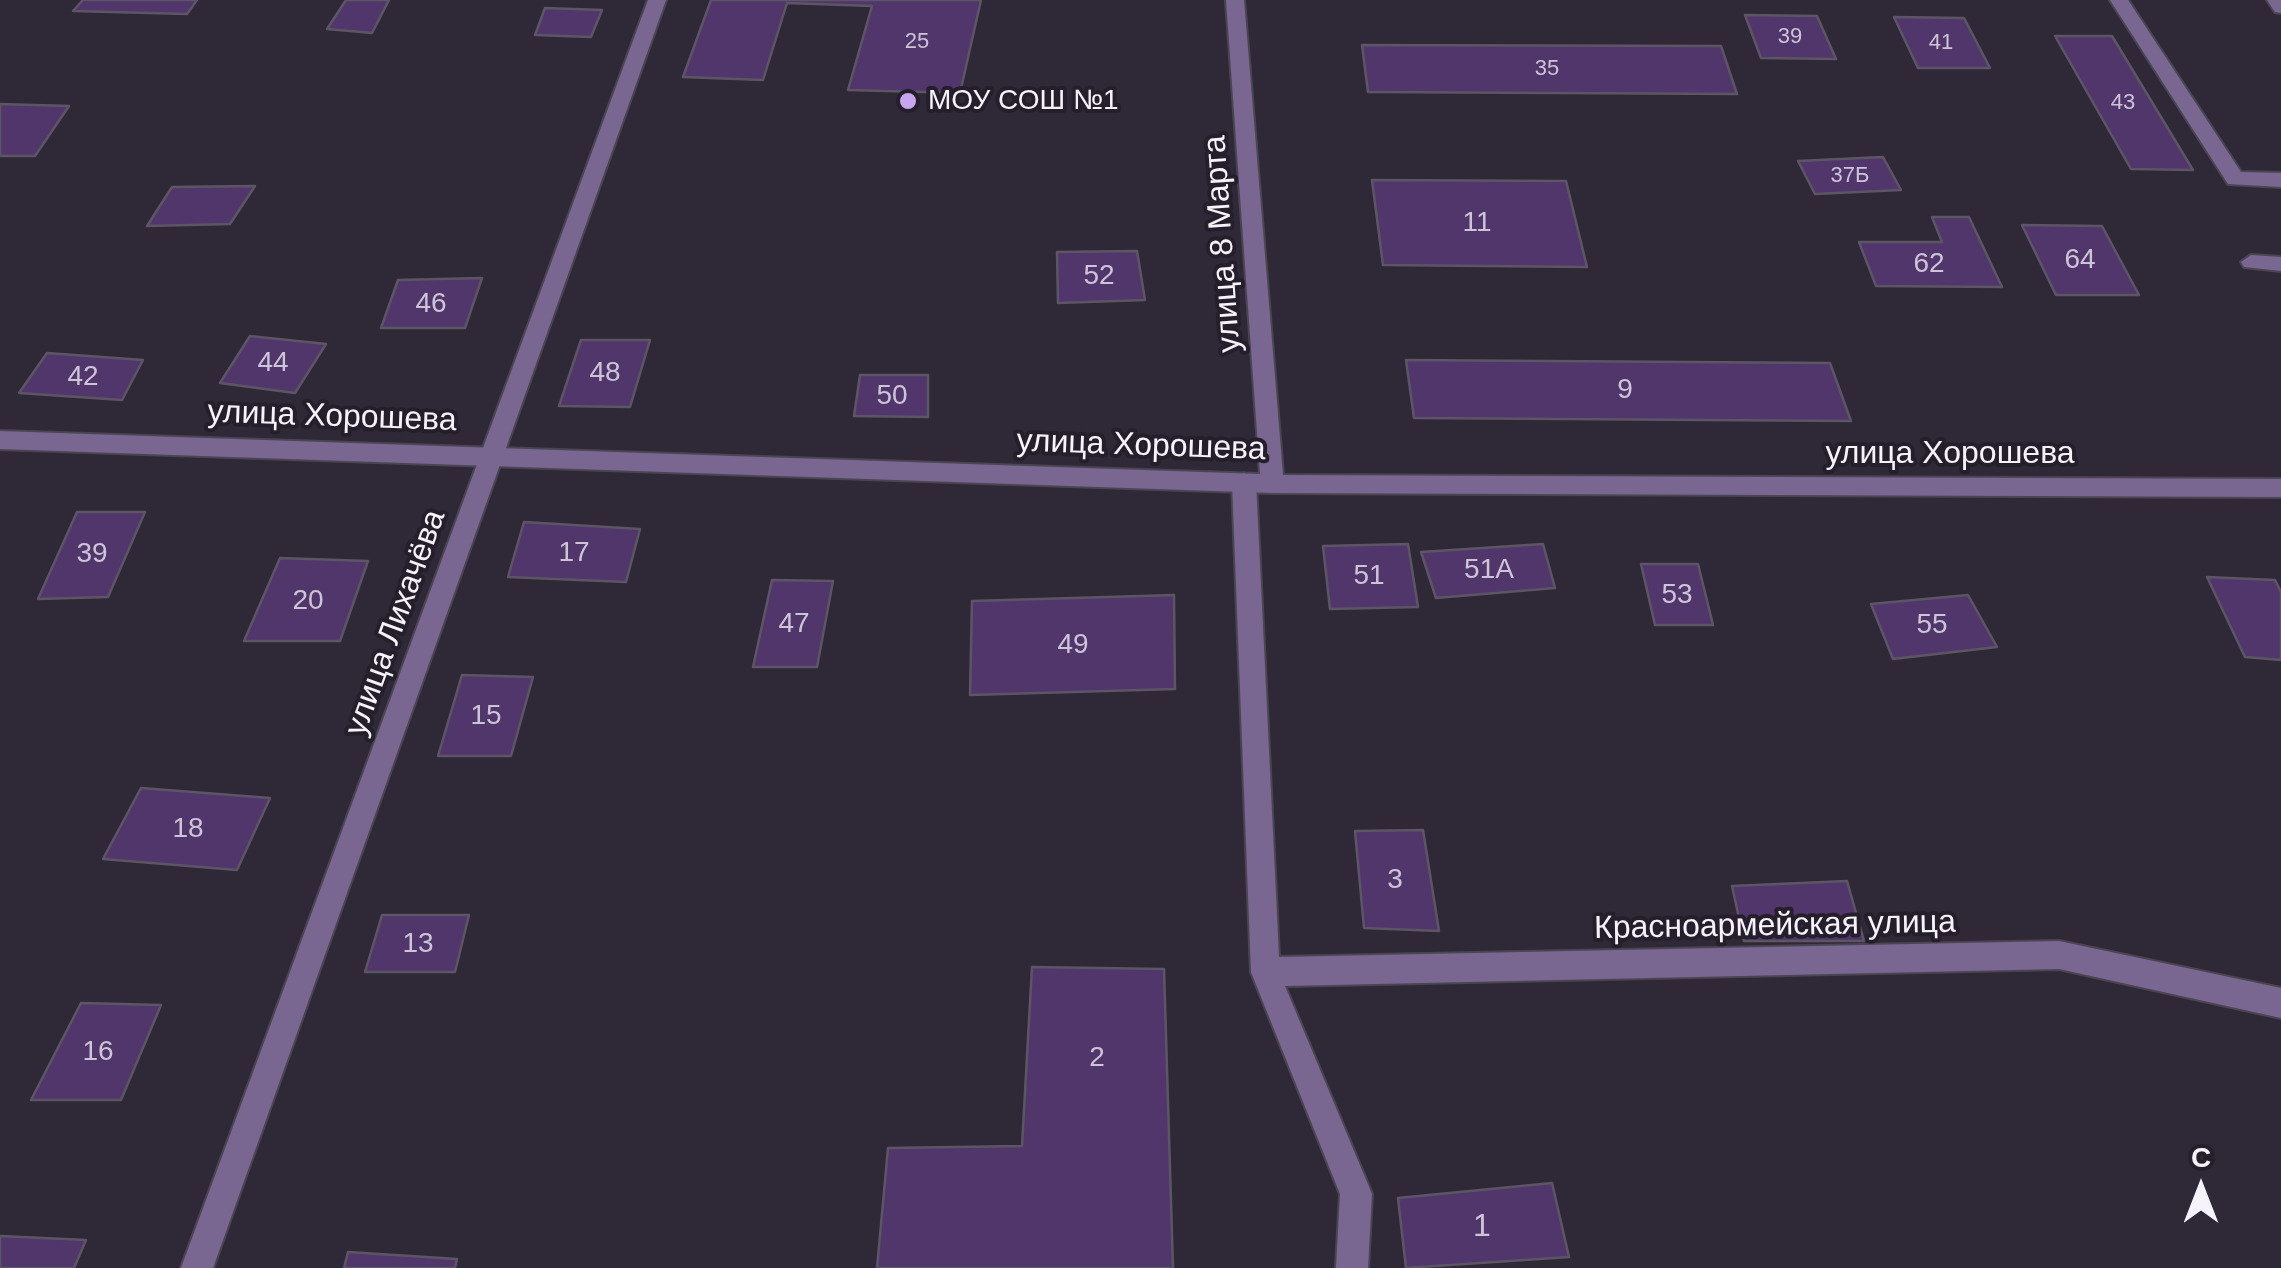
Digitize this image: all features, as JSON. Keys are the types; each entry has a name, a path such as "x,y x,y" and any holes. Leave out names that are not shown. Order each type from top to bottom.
{"street":[{"name":"улица Лихачёва","path":"197,1268 657,0"},
{"name":"улица 8 Марта","path":"1234,0 1258,483 1266,972 1356,1194 1352,1268"},
{"path":"2120,0 2236,179 2281,180"},
{"path":"2276,0 2281,8"},
{"path":"2251,262 2281,264"},
{"name":"улица Хорошева","path":"0,440 1258,483 2281,488"},
{"name":"Красноармейская улица","path":"1266,972 2060,955 2281,1003"}],"building":[{"path":"83,0 197,0 187,14 73,11"},
{"path":"346,0 389,0 372,33 327,29"},
{"path":"711,0 981,0 960,93 848,90 872,6 787,3 763,80 683,77"},
{"path":"545,8 602,10 591,37 535,35"},
{"path":"1745,15 1817,16 1836,59 1761,58"},
{"path":"1894,17 1964,18 1990,68 1918,68"},
{"path":"2055,36 2112,36 2193,170 2131,169"},
{"path":"1362,45 1721,46 1737,94 1368,92"},
{"path":"0,104 69,106 35,156 0,156"},
{"path":"1883,157 1901,190 1815,194 1798,161"},
{"path":"1372,180 1566,181 1587,267 1383,265"},
{"path":"255,186 230,224 147,226 172,187"},
{"path":"1932,217 1969,217 2002,287 1876,286 1859,242 1942,242"},
{"path":"2022,225 2102,226 2139,295 2056,295"},
{"path":"1137,251 1145,300 1058,303 1057,252"},
{"path":"482,278 465,328 381,328 398,280"},
{"path":"250,336 326,344 295,393 220,383"},
{"path":"581,340 650,340 630,407 559,406"},
{"path":"47,353 143,360 122,400 19,393"},
{"path":"1406,360 1830,363 1851,421 1414,418"},
{"path":"860,375 928,375 928,417 854,416"},
{"path":"77,512 145,512 108,597 38,599"},
{"path":"524,522 640,529 626,582 508,577"},
{"path":"1408,544 1418,607 1330,609 1323,546"},
{"path":"1543,544 1555,588 1436,598 1421,552"},
{"path":"280,558 368,561 340,641 244,641"},
{"path":"1641,564 1698,564 1713,625 1655,625"},
{"path":"2207,577 2275,580 2281,592 2281,660 2245,657"},
{"path":"772,580 833,581 817,667 753,667"},
{"path":"1174,595 1175,689 970,695 972,601"},
{"path":"1968,595 1997,647 1893,659 1871,604"},
{"path":"462,675 533,677 511,756 438,756"},
{"path":"141,788 270,798 237,870 103,859"},
{"path":"1423,830 1439,931 1364,928 1355,831"},
{"path":"1847,881 1864,941 1744,941 1732,886"},
{"path":"382,915 469,915 455,972 365,972"},
{"path":"1032,967 1164,969 1173,1268 877,1268 888,1148 1022,1146"},
{"path":"81,1003 161,1005 121,1100 31,1100"},
{"path":"1552,1183 1569,1257 1406,1268 1398,1198"},
{"path":"0,1236 86,1240 74,1268 0,1268"},
{"path":"348,1252 457,1259 455,1268 344,1268"}],"place":[{"name":"МОУ СОШ №1","path":"908,101"}]}
